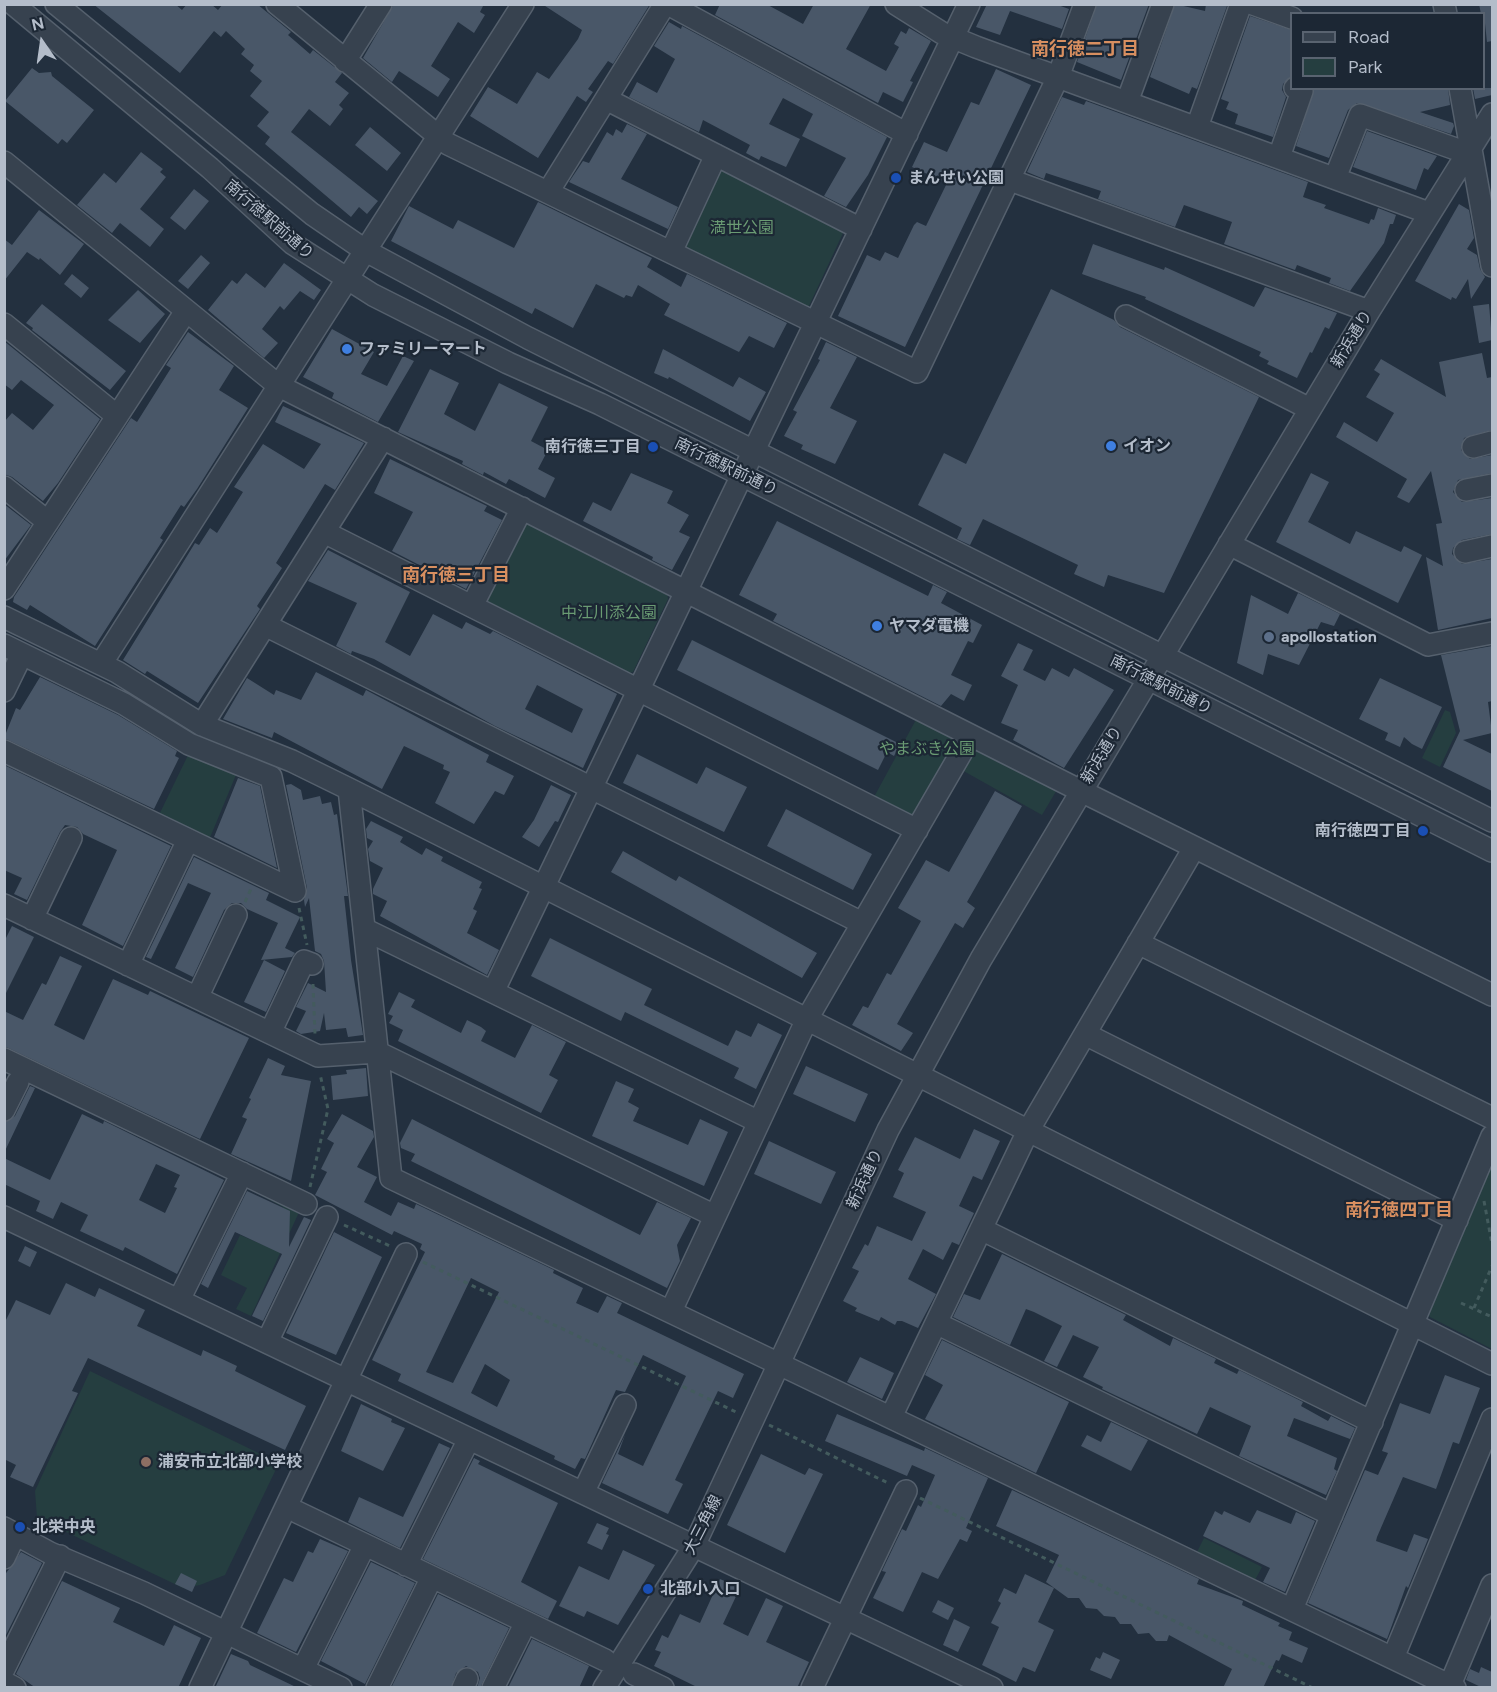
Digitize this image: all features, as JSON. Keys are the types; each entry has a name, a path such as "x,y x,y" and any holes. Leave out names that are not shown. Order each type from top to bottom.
{"street":[{"name":"南行徳駅前通り","path":"13,4 210,168 276,230 347,280 399,310 742,475 1492,851"},
{"name":"南行徳駅前通り","path":"56,4 312,214 366,251 528,339 1492,821"},
{"path":"277,4 438,138 917,372 1058,77 1085,4"},
{"path":"345,61 381,4"},
{"path":"101,664 523,4"},
{"path":"548,192 666,4 907,134"},
{"path":"896,4 953,37 1430,213"},
{"path":"494,992 969,4"},
{"path":"1127,102 1163,4"},
{"path":"1197,128 1241,4"},
{"path":"1253,4 1290,17"},
{"path":"1279,157 1302,91 1299,90"},
{"path":"1460,90 1469,150 1492,266"},
{"path":"606,99 861,229"},
{"name":"新浜通り","path":"754,1419 917,1075 981,959 1369,311 1492,114"},
{"path":"1335,178 1360,115 1469,150"},
{"path":"670,252 716,155"},
{"path":"4,162 279,386 1194,848 1492,995"},
{"path":"1010,180 1369,311"},
{"path":"4,589 186,311"},
{"path":"1126,316 1310,409"},
{"path":"4,324 117,416"},
{"path":"202,725 383,438"},
{"path":"1466,490 1492,485"},
{"path":"4,487 48,522"},
{"path":"472,606 522,508"},
{"path":"324,532 917,830"},
{"path":"1229,544 1428,645 1492,633"},
{"path":"1464,552 1492,546"},
{"path":"4,617 140,685 202,725 292,761 349,789 1492,1364"},
{"path":"265,625 862,923"},
{"path":"4,691 13,650 124,704 189,744 271,777 295,891 4,751"},
{"path":"671,1311 807,1019 971,736"},
{"path":"349,789 391,1178 1453,1686 1492,1585"},
{"path":"32,919 71,838"},
{"path":"128,965 188,840"},
{"path":"891,1417 1028,1131 1194,848"},
{"path":"4,905 316,1055 377,1052 715,1216"},
{"path":"197,998 236,915"},
{"path":"364,929 759,1122"},
{"path":"1138,943 1492,1118"},
{"path":"270,1033 304,961 312,964"},
{"path":"1085,1034 1457,1220"},
{"path":"4,1059 306,1204"},
{"path":"4,1110 18,1082"},
{"path":"1292,1610 1492,1137"},
{"path":"179,1300 242,1173"},
{"path":"267,1342 327,1216"},
{"path":"7,1224 179,1300 992,1688"},
{"path":"981,1229 1372,1422"},
{"path":"200,1688 406,1254"},
{"path":"936,1323 1332,1515"},
{"path":"583,1493 625,1405"},
{"name":"大三角線","path":"604,1688 694,1546 754,1419"},
{"path":"1393,1658 1492,1419"},
{"path":"406,1564 469,1439"},
{"path":"812,1688 906,1491"},
{"path":"297,1512 605,1660"},
{"path":"4,1558 10,1530 33,1545 144,1593 311,1678 341,1688"},
{"path":"311,1678 365,1545"},
{"path":"4,1669 60,1556"},
{"path":"377,1688 432,1577"},
{"path":"493,1688 521,1632"},
{"path":"634,1674 663,1688"},
{"path":"4,1682 15,1688"}],"path":[{"path":"236,915 258,874"},
{"path":"306,1204 328,1109 316,1055"},
{"path":"1470,1190 1483,1197 1492,1244"},
{"path":"1486,1212 1492,1211"},
{"path":"327,1216 906,1491 1313,1688"},
{"path":"1474,1308 1492,1266"},
{"path":"1461,1303 1492,1317"}],"green space":[{"name":"満世公園","path":"715,166 841,227 843,233 809,306 801,309 681,250"},
{"name":"中江川添公園","path":"527,519 667,590 668,599 633,672 625,674 484,602"},
{"path":"1445,710 1450,712 1456,733 1440,767 1422,758"},
{"name":"やまぶき公園","path":"918,716 956,736 959,744 917,814 910,816 874,797"},
{"path":"972,747 1058,788 1042,815 960,769"},
{"path":"190,751 238,770 209,840 158,817"},
{"path":"1492,1155 1492,1349 1430,1317 1426,1311"},
{"path":"264,1192 301,1208 251,1316 236,1309 247,1288 221,1275 240,1235 266,1246 283,1207 262,1196"},
{"path":"90,1371 279,1463 225,1575 200,1585 183,1588 37,1518 35,1491"},
{"path":"1204,1538 1262,1567 1254,1582 1196,1554"}],"building":[{"path":"93,4 175,4 182,10 187,4 211,4 218,10 223,4 257,4 291,32 288,35 310,54 313,50 342,73 335,82 349,93 339,105 343,109 330,126 309,109 291,132 378,201 367,214 359,207 351,217 265,144 270,137 257,126 269,112 250,96 262,81 250,71 254,65 241,54 245,49 226,31 221,37 214,31 180,73"},
{"path":"394,4 484,4 480,12 485,15 474,33 458,22 431,66 450,79 438,97 399,71 392,82 363,58"},
{"path":"542,4 650,4 613,64 608,61 588,89 593,92 586,102 577,96 538,158 470,116 488,87 517,104 537,72 549,79 578,39 582,30"},
{"path":"720,4 766,4 803,24 814,4 871,4 846,49 886,71 899,47 894,44 901,31 906,34 909,28 931,41 910,81 913,82 903,102 883,92 878,103 715,15"},
{"path":"987,4 1055,4 1069,9 1062,29 1010,11 1000,35 976,27"},
{"path":"1097,4 1149,4 1121,80 1077,62"},
{"path":"1175,4 1205,11 1206,4 1227,6 1197,89 1192,87 1189,94 1150,77"},
{"path":"1479,4 1492,4 1492,41 1487,42 1485,12 1481,12"},
{"path":"1250,16 1290,29 1290,78 1283,84 1282,90 1286,97 1273,137 1235,124 1238,114 1226,109 1229,102 1221,99"},
{"path":"669,22 681,29 682,26 887,137 868,175 846,207 824,196 846,158 802,136 813,114 783,98 769,124 800,139 786,167 761,156 759,160 746,153 750,145 703,120 699,132 629,97 637,82 657,93 675,59 654,46"},
{"path":"32,68 39,73 51,72 52,76 94,110 67,143 62,139 58,144 5,101"},
{"path":"996,69 1031,85 905,347 838,316 867,255 880,261 885,252 898,258 914,225 917,222 926,226 947,183 912,167 924,142 947,152 971,102 979,105"},
{"path":"1492,88 1492,95 1475,99 1473,90"},
{"path":"1313,90 1448,90 1450,105 1420,112 1453,123 1451,134 1357,103 1348,110 1329,158 1296,146"},
{"path":"1062,97 1084,105 1086,101 1308,182 1303,197 1326,205 1324,208 1369,224 1371,219 1374,220 1378,208 1396,215 1393,224 1390,224 1384,243 1350,291 1329,283 1331,278 1297,265 1295,270 1224,244 1232,222 1184,205 1175,227 1098,199 1101,191 1046,173 1044,179 1027,172"},
{"path":"627,124 647,134 621,179 678,207 668,229 569,182 583,161 589,163 607,132 613,136 616,129 622,133"},
{"path":"370,127 401,153 387,171 355,145"},
{"path":"1367,131 1437,156 1428,170 1424,168 1416,190 1353,167"},
{"path":"141,152 163,169 160,172 166,177 140,209 164,229 150,247 120,223 112,233 77,205 104,173 116,183"},
{"path":"194,189 209,201 185,230 170,218"},
{"path":"538,202 652,258 647,267 681,287 687,274 787,323 774,348 749,336 739,352 664,315 670,304 638,285 632,297 626,295 624,298 596,284 573,328 535,308 532,314 391,241 409,206 453,229 458,220 514,248"},
{"path":"1459,204 1469,210 1474,238 1467,249 1477,255 1480,269 1485,277 1471,299 1468,279 1456,299 1452,297 1451,300 1415,281"},
{"path":"39,210 84,244 60,275 40,258 39,260 27,252 4,281 4,239 12,245"},
{"path":"1093,244 1164,270 1165,267 1254,307 1265,287 1337,313 1329,329 1325,327 1297,378 1267,364 1269,361 1259,356 1261,352 1145,299 1146,297 1082,274"},
{"path":"201,255 210,263 188,289 178,281"},
{"path":"284,263 321,290 314,300 300,291 284,310 280,306 262,329 278,343 264,358 208,310 232,280 237,284 246,273 265,288"},
{"path":"72,274 89,288 81,298 64,284"},
{"path":"1051,289 1114,320 1120,327 1259,397 1164,593 1108,575 1104,587 1074,574 1078,565 983,519 970,545 957,539 962,528 918,505 944,453 966,464"},
{"path":"138,290 165,314 140,343 108,320"},
{"path":"42,304 126,371 110,390 26,323"},
{"path":"1489,304 1492,340 1479,343 1473,306"},
{"path":"332,329 374,352 361,374 387,386 403,356 414,361 378,422 332,398 334,393 303,377"},
{"path":"188,332 234,366 219,390 248,408 197,489 184,507 181,505 160,538 163,540 95,646 30,605 27,610 13,602 14,597 131,418 137,422 171,368 166,365"},
{"path":"4,341 100,419 58,483 43,501 12,477 4,474 4,422 12,413 33,430 54,405 21,380 12,390 4,384"},
{"path":"826,342 857,357 830,408 857,421 835,464 801,449 803,445 784,436 797,412 793,410 820,360 818,359"},
{"path":"663,349 733,387 739,377 766,392 750,421 669,377 668,379 654,373"},
{"path":"1482,353 1487,378 1492,377 1492,430 1464,438 1461,450 1470,459 1492,455 1492,473 1458,480 1453,492 1462,502 1492,498 1492,534 1462,540 1453,548 1452,554 1462,564 1492,559 1492,618 1438,630 1426,557 1443,566 1436,524 1442,523 1431,471 1409,503 1397,497 1407,479 1336,437 1344,422 1377,442 1394,413 1366,397 1380,374 1374,370 1381,359 1446,397 1439,362"},
{"path":"430,369 459,383 444,414 475,431 499,383 548,407 531,441 548,450 538,469 555,478 545,498 509,479 506,484 484,472 483,475 462,464 463,461 398,432"},
{"path":"283,406 364,443 335,490 325,484 276,563 282,568 257,606 260,609 198,703 147,671 145,674 123,660 195,543 199,545 210,528 217,533 243,492 234,487 263,444 304,469 321,444 275,422"},
{"path":"390,459 487,506 484,511 502,520 466,589 392,551 413,512 374,493"},
{"path":"631,473 673,491 667,503 689,515 679,532 690,537 672,570 652,560 653,557 583,521 593,502 611,511"},
{"path":"1311,473 1329,482 1308,522 1350,544 1356,531 1401,552 1404,546 1422,555 1398,603 1276,542"},
{"path":"4,504 31,525 4,561"},
{"path":"777,521 928,596 933,585 947,592 941,603 982,625 973,643 968,641 951,675 972,685 964,701 951,694 941,706 773,621 777,614 739,595"},
{"path":"328,550 410,592 385,642 410,656 433,614 462,629 466,622 490,634 493,631 617,694 583,768 495,726 374,659 352,651 351,654 336,646 357,603 308,581","holes":["537,685 583,709 572,733 525,709"]},
{"path":"1298,593 1340,614 1334,626 1321,622 1299,665 1268,654 1263,675 1237,663 1251,595 1288,614"},
{"path":"692,640 900,744 894,756 887,752 878,770 677,670"},
{"path":"1018,643 1033,650 1023,670 1045,681 1052,668 1069,677 1074,668 1114,690 1064,768 1013,740 1018,730 1001,723 1018,685 1001,676"},
{"path":"1492,646 1492,701 1488,702 1492,733 1463,740 1492,754 1492,791 1443,767 1460,731 1441,655"},
{"path":"316,672 363,696 366,690 489,755 486,762 514,776 504,795 495,791 474,824 435,803 450,772 443,769 444,765 404,746 382,789 274,732 272,738 223,719 247,678 274,695 276,690 301,700"},
{"path":"40,677 118,715 177,751 175,756 179,758 154,809 4,738 16,708 20,710"},
{"path":"1380,678 1442,707 1422,749 1404,737 1400,747 1385,740 1388,733 1359,719"},
{"path":"637,754 697,784 706,767 747,787 724,832 623,783"},
{"path":"4,765 171,846 123,946 82,925 117,850 83,834 77,827 65,825 60,832 27,900 14,894 22,878 4,870"},
{"path":"238,778 260,786 277,868 214,837"},
{"path":"291,784 301,790 303,800 320,796 322,804 331,802 334,815 337,814 348,896 344,896 351,960 363,1035 348,1037 346,1028 326,1030 324,1013 320,1031 301,1034 296,1031 306,1011 296,1007 308,983 326,992 324,961 321,954 315,951 309,898 305,907 307,888 286,785"},
{"path":"551,785 571,795 558,822 555,821 539,847 522,837 534,820"},
{"path":"995,791 1022,806 967,902 975,908 963,928 955,923 897,1024 913,1033 901,1051 852,1025 863,1006 868,1008 887,973 891,975 921,921 898,908 926,860 949,872"},
{"path":"786,809 872,854 853,890 767,846"},
{"path":"371,821 403,837 400,842 422,855 426,848 443,857 441,861 482,882 479,888 482,889 473,909 477,911 467,933 499,950 487,975 380,916 387,901 373,894 383,868 370,861 368,849 373,841 367,838 366,829"},
{"path":"623,851 676,881 679,876 817,953 802,978 611,872"},
{"path":"194,857 269,893 266,900 300,917 285,948 295,953 292,957 261,960 278,923 247,909 241,903 232,903 224,910 193,977 175,968 211,893 188,883 151,959 146,957"},
{"path":"12,926 34,937 4,997 4,942"},
{"path":"550,938 652,989 644,1005 728,1046 736,1030 751,1037 758,1023 782,1035 756,1089 734,1078 739,1068 625,1012 621,1021 531,976"},
{"path":"60,956 82,966 54,1025 84,1040 113,979 148,995 150,991 249,1038 200,1139 4,1046 4,1011 23,1020 42,983 46,985"},
{"path":"264,960 285,971 266,1012 244,1002"},
{"path":"399,992 415,1000 411,1007 461,1033 467,1020 481,1027 486,1031 481,1041 515,1058 532,1025 566,1042 549,1075 558,1080 541,1113 398,1041 403,1030 389,1023 393,1016 388,1014"},
{"path":"268,1058 285,1066 281,1075 311,1081 291,1181 231,1154 247,1119 242,1117 251,1099 249,1098"},
{"path":"806,1066 868,1094 855,1122 793,1094"},
{"path":"366,1068 368,1096 333,1100 331,1076 347,1074 346,1070"},
{"path":"616,1081 634,1089 628,1102 639,1108 633,1121 688,1145 700,1119 728,1132 704,1186 592,1136"},
{"path":"30,1086 35,1088 4,1153 4,1123 15,1116"},
{"path":"82,1114 103,1124 104,1121 224,1180 177,1274 125,1247 123,1251 80,1231 88,1215 61,1202 53,1219 36,1211 40,1201 4,1184 4,1158 50,1180","holes":["156,1164 180,1175 174,1187 177,1188 165,1213 139,1200"]},
{"path":"342,1114 373,1131 374,1137 357,1167 377,1177 364,1202 391,1216 398,1202 414,1209 416,1204 554,1270 553,1273 583,1288 576,1303 598,1313 607,1296 622,1303 617,1313 744,1374 733,1398 718,1391 675,1480 683,1484 668,1514 602,1483 625,1435 618,1454 643,1466 686,1376 643,1355 625,1392 616,1390 585,1459 581,1458 575,1469 554,1459 555,1456 398,1381 401,1374 372,1360 425,1252 420,1249 422,1244 394,1231 392,1235 315,1195 327,1172 321,1169 334,1143 327,1139","holes":["471,1278 499,1292 453,1383 426,1372","485,1364 510,1380 497,1407 471,1393"]},
{"path":"412,1119 640,1235 657,1202 691,1218 677,1245 680,1261 667,1288 411,1161 415,1154 401,1148 400,1143"},
{"path":"974,1129 1000,1141 982,1180 973,1176 959,1206 974,1213 959,1245 952,1242 943,1260 923,1249 908,1279 936,1294 918,1328 902,1321 897,1321 895,1325 881,1317 879,1321 855,1311 857,1308 843,1301 859,1271 852,1268 865,1244 868,1246 877,1226 912,1241 926,1212 893,1197 904,1173 898,1170 915,1137 960,1159"},
{"path":"769,1141 836,1172 821,1204 754,1174"},
{"path":"247,1191 290,1211 289,1247 304,1217 311,1220 263,1321 252,1316 282,1254 235,1232 208,1288 201,1284"},
{"path":"334,1232 382,1257 336,1355 286,1333"},
{"path":"25,1246 37,1252 30,1267 18,1261"},
{"path":"1002,1254 1126,1315 1123,1320 1170,1346 1173,1338 1216,1359 1214,1363 1237,1374 1239,1370 1303,1402 1301,1406 1328,1421 1331,1416 1355,1428 1350,1439 1294,1418 1287,1436 1337,1458 1334,1469 1337,1471 1326,1495 1239,1456 1251,1426 1210,1407 1197,1434 1102,1389 1103,1387 1083,1377 1099,1347 1073,1335 1057,1367 1044,1361 1062,1326 1034,1312 1026,1309 1010,1345 953,1317 964,1294 980,1300"},
{"path":"66,1283 95,1297 99,1288 145,1310 137,1326 201,1356 203,1350 237,1366 235,1371 306,1406 285,1450 88,1358 72,1391 78,1393 33,1487 10,1477 16,1465 4,1459 4,1324 16,1300 50,1315"},
{"path":"942,1340 1069,1402 1036,1473 925,1419 943,1385 925,1375"},
{"path":"860,1357 894,1373 882,1399 847,1382"},
{"path":"1445,1375 1480,1388 1459,1444 1453,1442 1436,1489 1403,1477 1377,1537 1376,1541 1407,1552 1414,1534 1428,1539 1408,1588 1406,1586 1387,1639 1308,1603 1365,1470 1378,1475 1388,1453 1382,1451 1400,1403 1430,1414"},
{"path":"361,1404 405,1428 383,1471 341,1451"},
{"path":"837,1414 924,1451 925,1448 988,1478 966,1528 972,1531 967,1542 960,1539 938,1579 922,1572 903,1612 873,1598 886,1572 882,1571 902,1529 906,1531 918,1505 921,1507 935,1475 912,1465 907,1476 825,1441"},
{"path":"1111,1422 1148,1440 1131,1471 1081,1446 1087,1435 1101,1442"},
{"path":"439,1443 450,1448 400,1548 348,1522 359,1497 403,1517"},
{"path":"761,1454 805,1475 809,1468 823,1474 785,1553 727,1525"},
{"path":"474,1458 480,1461 478,1464 558,1503 521,1582 557,1601 548,1619 423,1559"},
{"path":"1012,1490 1199,1579 1197,1584 1243,1601 1242,1605 1280,1623 1278,1626 1292,1632 1289,1640 1308,1648 1302,1663 1282,1654 1279,1661 1276,1660 1263,1688 1223,1688 1232,1669 1169,1635 1167,1641 1156,1641 1149,1633 1138,1634 1131,1624 1120,1624 1115,1617 1104,1616 1097,1609 1086,1608 1079,1598 1068,1598 1046,1582 1059,1555 996,1526"},
{"path":"1257,1510 1291,1524 1296,1512 1315,1521 1285,1592 1263,1582 1270,1568 1203,1536 1215,1511 1222,1515 1224,1511 1250,1523"},
{"path":"597,1523 609,1528 606,1534 609,1535 602,1550 587,1543"},
{"path":"320,1539 348,1551 296,1652 257,1633 284,1578 293,1582 308,1551 313,1553"},
{"path":"623,1550 655,1565 618,1625 587,1611 584,1617 559,1606 579,1566 609,1580"},
{"path":"21,1552 42,1563 4,1639 4,1576"},
{"path":"371,1562 415,1583 365,1684 321,1661"},
{"path":"181,1573 197,1581 192,1592 175,1584"},
{"path":"1025,1574 1054,1588 1038,1622 1054,1630 1035,1672 1023,1667 1016,1682 982,1665 999,1627 991,1623 1001,1603 998,1601 1004,1588 1016,1594"},
{"path":"720,1579 740,1588 723,1624 748,1636 766,1598 783,1606 766,1642 809,1662 797,1688 699,1688 654,1666 661,1652 655,1650 662,1635 668,1638 680,1614 700,1623"},
{"path":"62,1581 120,1608 113,1622 164,1646 174,1625 201,1638 178,1688 36,1688 16,1674"},
{"path":"438,1594 509,1628 480,1688 477,1688 480,1678 478,1672 466,1666 456,1673 451,1688 391,1688"},
{"path":"938,1600 954,1608 948,1620 932,1612"},
{"path":"954,1619 970,1627 958,1652 943,1645"},
{"path":"532,1639 589,1666 579,1688 508,1688"},
{"path":"1103,1652 1120,1660 1111,1679 1090,1670 1096,1657 1100,1659"},
{"path":"231,1654 248,1661 250,1665 298,1688 215,1688"},
{"path":"1481,1667 1492,1672 1492,1688 1483,1688 1466,1680 1470,1669 1479,1673"}],"place":[{"name":"まんせい公園","path":"896,178"},
{"name":"ファミリーマート","path":"347,349"},
{"name":"イオン","path":"1111,446"},
{"name":"南行徳三丁目","path":"653,447"},
{"name":"ヤマダ電機","path":"877,626"},
{"name":"apollostation","path":"1269,637"},
{"name":"南行徳四丁目","path":"1423,831"},
{"name":"浦安市立北部小学校","path":"146,1462"},
{"name":"北栄中央","path":"20,1527"},
{"name":"北部小入口","path":"648,1589"}],"district":[{"name":"南行徳二丁目","path":"1085,50"},
{"name":"南行徳三丁目","path":"456,576"},
{"name":"南行徳四丁目","path":"1399,1211"}]}
